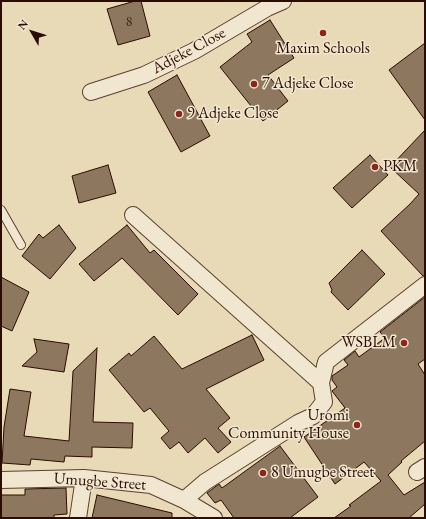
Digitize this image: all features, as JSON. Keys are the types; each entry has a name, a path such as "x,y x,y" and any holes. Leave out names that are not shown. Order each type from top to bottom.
{"street":[{"name":"Adjeke Close","path":"91,92 144,75 194,51 267,8 283,1"},
{"path":"133,215 321,383"},
{"path":"184,500 205,482 313,416 324,402 321,383 326,362 425,285"},
{"path":"78,518 84,478"},
{"name":"Umugbe Street","path":"1,480 84,478 151,485 184,500 214,518"}],"lane":[{"path":"1,210 21,244"}],"building":[{"path":"135,1 141,1 150,36 118,45 107,9"},
{"path":"270,20 294,58 268,75 288,101 263,121 220,67 252,42 247,34"},
{"path":"425,43 425,120 389,70"},
{"name":"9 Adjeke Close","path":"177,75 210,136 181,152 148,92"},
{"path":"425,130 425,276 423,276 381,231 419,194 390,167"},
{"path":"370,155 388,175 352,208 333,188"},
{"path":"108,165 116,193 79,203 72,176"},
{"path":"59,225 76,248 50,279 22,256 39,234 43,238"},
{"path":"127,225 150,253 154,250 198,294 178,315 122,258 94,281 79,264"},
{"path":"362,250 385,274 348,310 331,292 332,290 329,283"},
{"path":"1,277 29,292 12,331 1,326"},
{"path":"425,297 425,359 418,364 425,375 425,441 401,461 402,462 388,475 404,495 425,482 425,504 409,518 334,518 381,481 364,462 335,484 304,437 345,408 332,391 337,387 332,380 332,376 348,365 344,360 355,351 359,357 385,338 380,332"},
{"path":"252,335 264,360 206,389 230,418 218,428 231,442 218,453 205,438 188,453 179,442 170,449 161,438 169,431 150,408 144,412 109,370 129,353 131,356 154,336 182,369"},
{"path":"34,339 69,344 64,372 22,366 37,352"},
{"path":"97,348 93,422 133,423 132,448 92,447 92,457 65,456 64,462 31,459 30,465 2,463 4,427 10,389 31,392 24,436 69,441 73,371"},
{"path":"280,446 318,497 290,518 234,518 221,500 215,503 207,493 219,484 222,488"},
{"path":"66,488 67,514 54,515 54,518 1,518 1,495 25,495 25,489"},
{"path":"97,495 172,513 172,518 92,518"}],"place":[{"name":"Maxim Schools","path":"323,33"},
{"name":"7 Adjeke Close","path":"254,84"},
{"name":"9 Adjeke Close","path":"179,114"},
{"name":"PKM","path":"375,167"},
{"name":"WSBLM","path":"404,343"},
{"name":"Uromi Community House","path":"357,425"},
{"name":"8 Umugbe Street","path":"263,473"}]}
